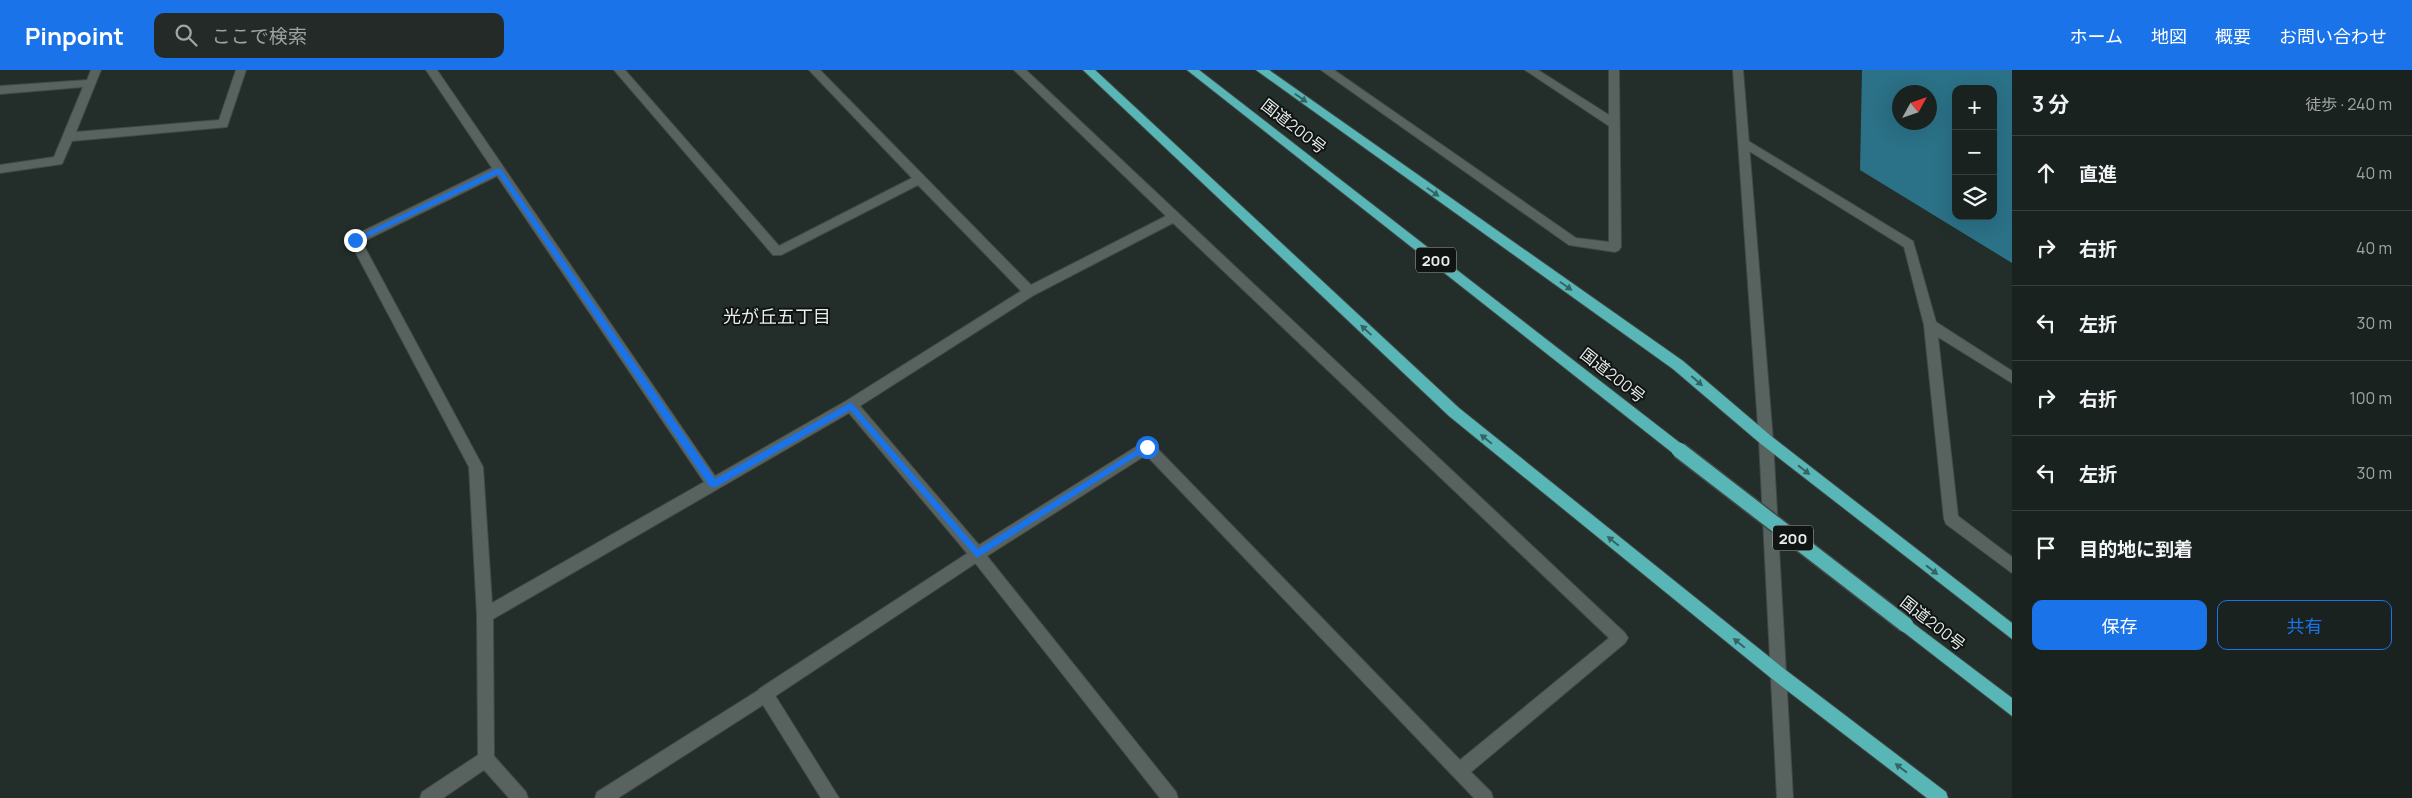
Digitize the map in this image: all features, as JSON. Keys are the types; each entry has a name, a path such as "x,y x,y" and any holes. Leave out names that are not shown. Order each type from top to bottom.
{"highway":[{"path":"1088,70 1454,412 1777,673 1940,798"},
{"name":"国道200号","path":"1192,70 2012,708"},
{"path":"1261,70 1678,365 1766,440 2012,632"}],"street":[{"path":"0,169 58,161 96,70"},
{"path":"69,137 223,124 241,70"},
{"path":"431,70 713,484"},
{"path":"619,70 776,252 919,178"},
{"path":"814,70 1030,292"},
{"path":"1019,70 1620,638 1460,771"},
{"path":"1326,70 1573,242 1615,247 1614,70"},
{"path":"1530,70 1614,124"},
{"path":"1738,70 1766,440 1785,798"},
{"path":"0,90 90,84"},
{"path":"1745,143 1909,244 1930,325 1950,519 2012,566"},
{"path":"499,170 355,240 476,468 485,615 486,759 520,798"},
{"path":"485,615 851,405 1030,292 1174,217"},
{"path":"1930,325 2012,378"},
{"path":"851,405 977,554 1170,798"},
{"path":"603,798 977,554 1147,447 1485,798"},
{"path":"765,694 831,798"},
{"path":"428,798 486,759"}],"water":[{"path":"1862,70 2012,70 2012,263 1860,170"}],"district":[{"name":"光が丘五丁目","path":"777,316"}],"route":[{"path":"355,240 499,170 713,484 851,405 977,554 1147,447"}]}
